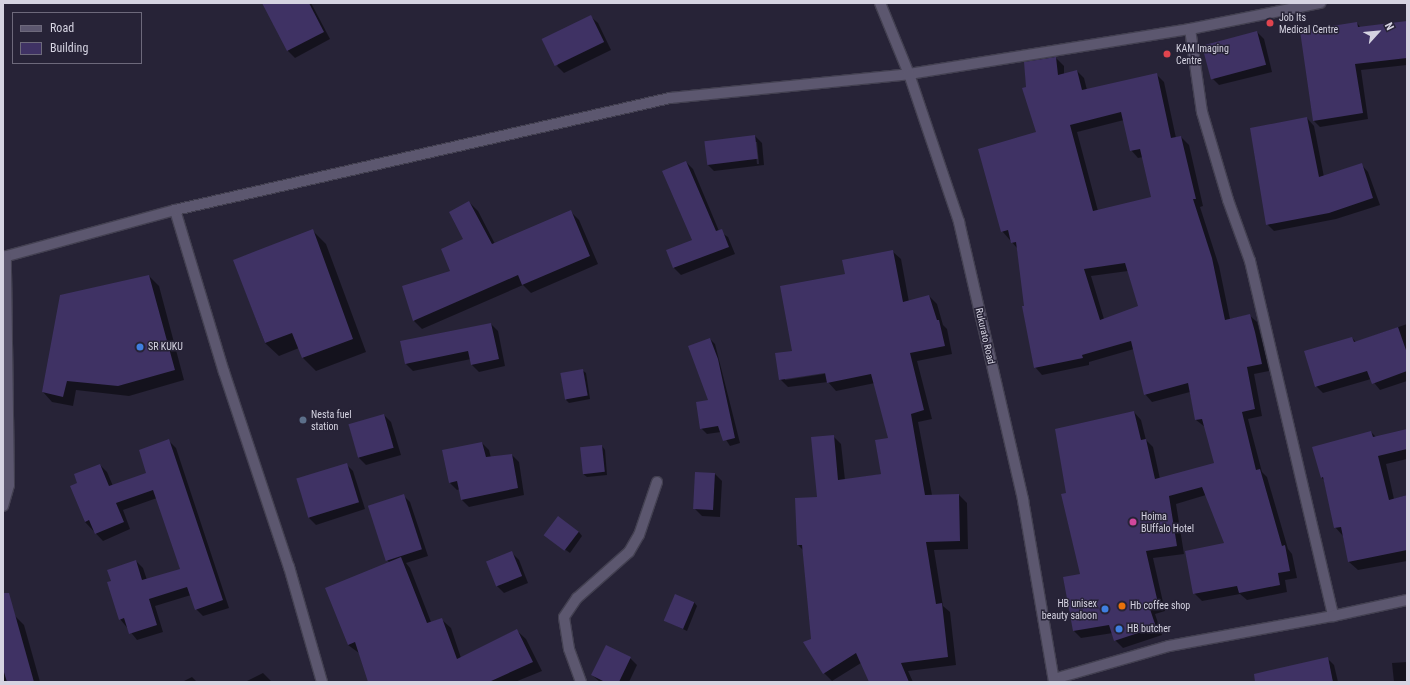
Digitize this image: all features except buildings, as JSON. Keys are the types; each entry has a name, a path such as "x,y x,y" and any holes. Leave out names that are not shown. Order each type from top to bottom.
{"street":[{"name":"Rukurato Road","path":"880,3 909,74 959,222 1023,500 1052,681"},
{"path":"3,506 9,485 5,256 175,210 670,98 909,74 1190,29 1320,3"},
{"path":"1190,29 1202,112 1228,200 1250,261 1333,616"},
{"path":"175,210 224,372 289,568 322,682"},
{"path":"581,682 569,649 564,617 577,598 629,552 639,534 656,482"},
{"path":"1052,681 1169,646 1333,616 1407,600"}],"place":[{"name":"Job Its Medical Centre","path":"1270,23"},
{"name":"KAM Imaging Centre","path":"1167,54"},
{"name":"SR KUKU","path":"140,347"},
{"name":"Nesta fuel station","path":"303,420"},
{"name":"Hoima BUffalo Hotel","path":"1133,522"},
{"name":"Hb coffee shop","path":"1122,606"},
{"name":"HB unisex beauty saloon","path":"1105,609"},
{"name":"HB butcher","path":"1119,629"}]}
